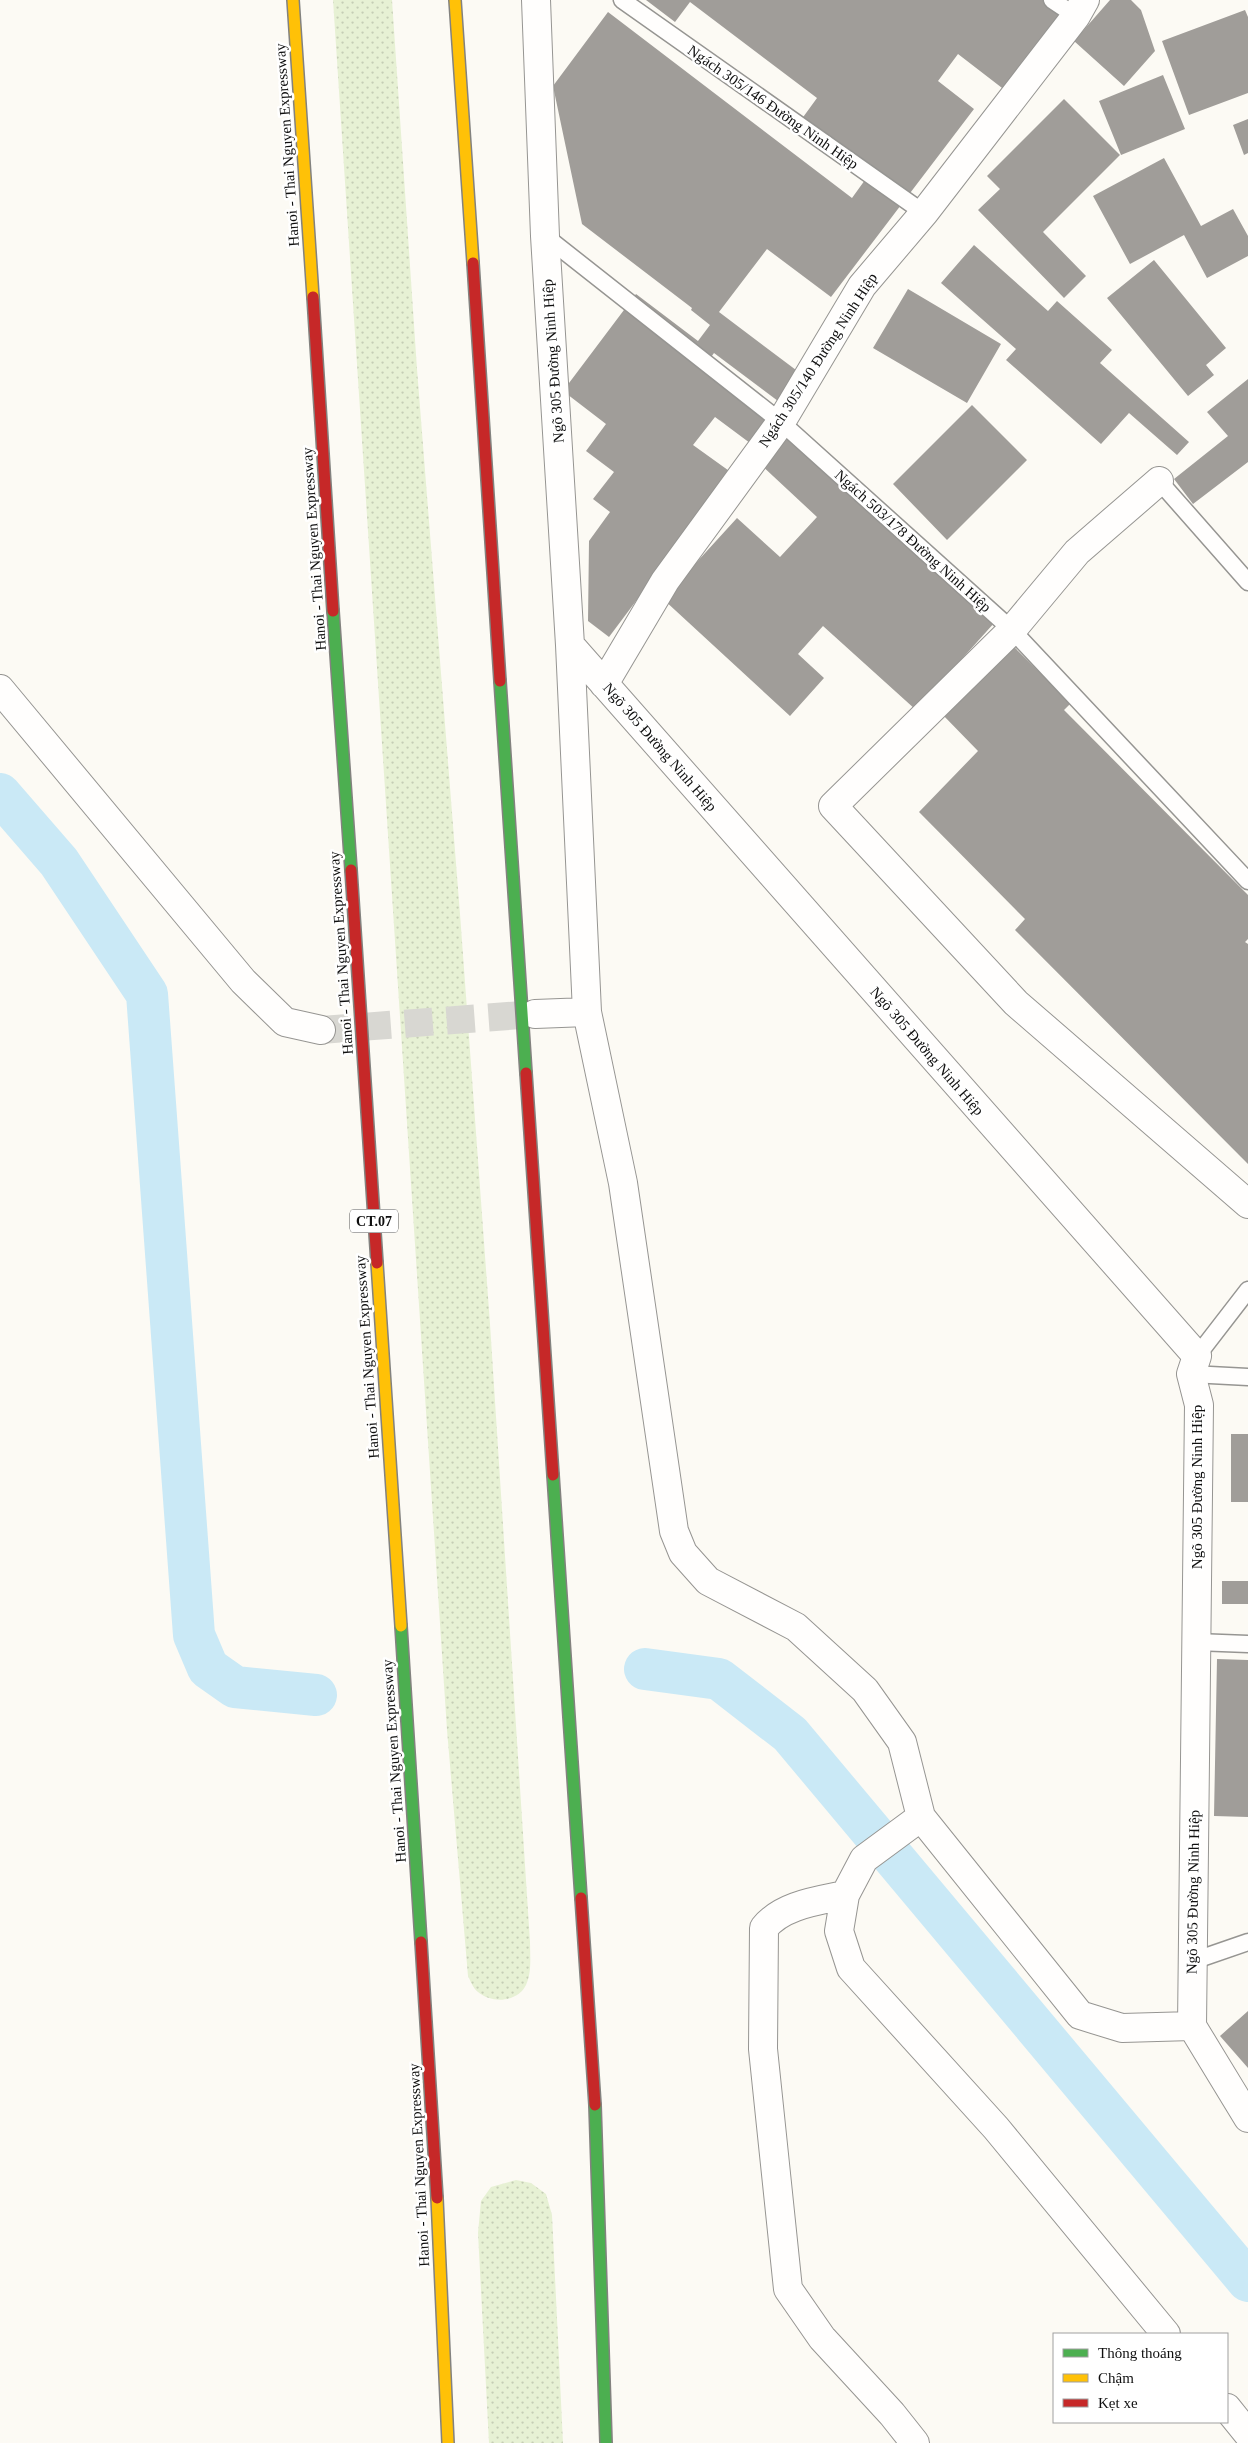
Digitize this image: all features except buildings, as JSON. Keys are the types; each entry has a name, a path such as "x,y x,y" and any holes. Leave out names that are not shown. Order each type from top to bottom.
{"highway":[{"name":"Hanoi - Thai Nguyen Expressway","path":"292,0 431,2092 448,2443"},
{"path":"455,0 594,2089 606,2443"}],"street":[{"name":"Ngõ 305 Đường Ninh Hiệp","path":"536,0 545,236 570,645 1194,1365 1198,1405 1192,2026"},
{"name":"Ngách 305/140 Đường Ninh Hiệp","path":"604,684 665,581 781,422 862,286 924,214 1080,8"},
{"path":"1159,481 1077,552 1012,630 833,806 1016,1003 1248,1204"},
{"path":"570,645 586,1012 623,1183 674,1531 683,1553 708,1581 796,1627 865,1690 902,1742 915,1823 1080,2014 1122,2028 1192,2026 1248,2118"},
{"path":"0,689 243,981 285,1022 321,1030"},
{"path":"535,1014 586,1012"},
{"path":"915,1823 864,1859 845,1895 839,1932 851,1968 996,2128 1165,2333"},
{"path":"845,1895 801,1905 772,1918 764,1928 763,2049 788,2288 822,2338 892,2414 915,2443"},
{"path":"1228,2409 1248,2434"}],"lane":[{"name":"Ngách 305/146 Đường Ninh Hiệp","path":"622,0 924,214"},
{"path":"1052,0 1080,8"},
{"name":"Ngách 503/178 Đường Ninh Hiệp","path":"545,236 781,422 1012,630 1248,881"},
{"path":"1159,481 1248,582"},
{"path":"1248,1290 1194,1365 1248,1376"},
{"path":"1196,1642 1248,1644"},
{"path":"1193,1961 1248,1942"}],"green space":[{"path":"333,0 392,0 417,369 490,1324 530,1942 530,1969 526,1985 517,1995 497,2000 478,1992 468,1976 447,1730"},
{"path":"516,2180 531,2183 546,2194 552,2215 563,2443 489,2443 478,2233 481,2201 491,2187"}],"waterway":[{"path":"0,794 59,862 147,994 194,1635 208,1668 235,1687 316,1695"},
{"path":"645,1669 719,1679 790,1734 1248,2281"}],"tunnel":[{"path":"321,1030 535,1014"}],"traffic: fast":[{"path":"333,611 351,870"},
{"path":"500,681 526,1073"},
{"path":"553,1475 581,1898"},
{"path":"401,1626 421,1942"},
{"path":"595,2105 606,2443"}],"traffic: slow":[{"path":"293,0 313,297"},
{"path":"455,0 473,263"},
{"path":"377,1263 401,1626"},
{"path":"437,2198 448,2443"}],"traffic: jam":[{"path":"473,263 500,681"},
{"path":"313,297 333,611"},
{"path":"351,870 377,1263"},
{"path":"526,1073 553,1475"},
{"path":"581,1898 595,2105"},
{"path":"421,1942 437,2198"}]}
